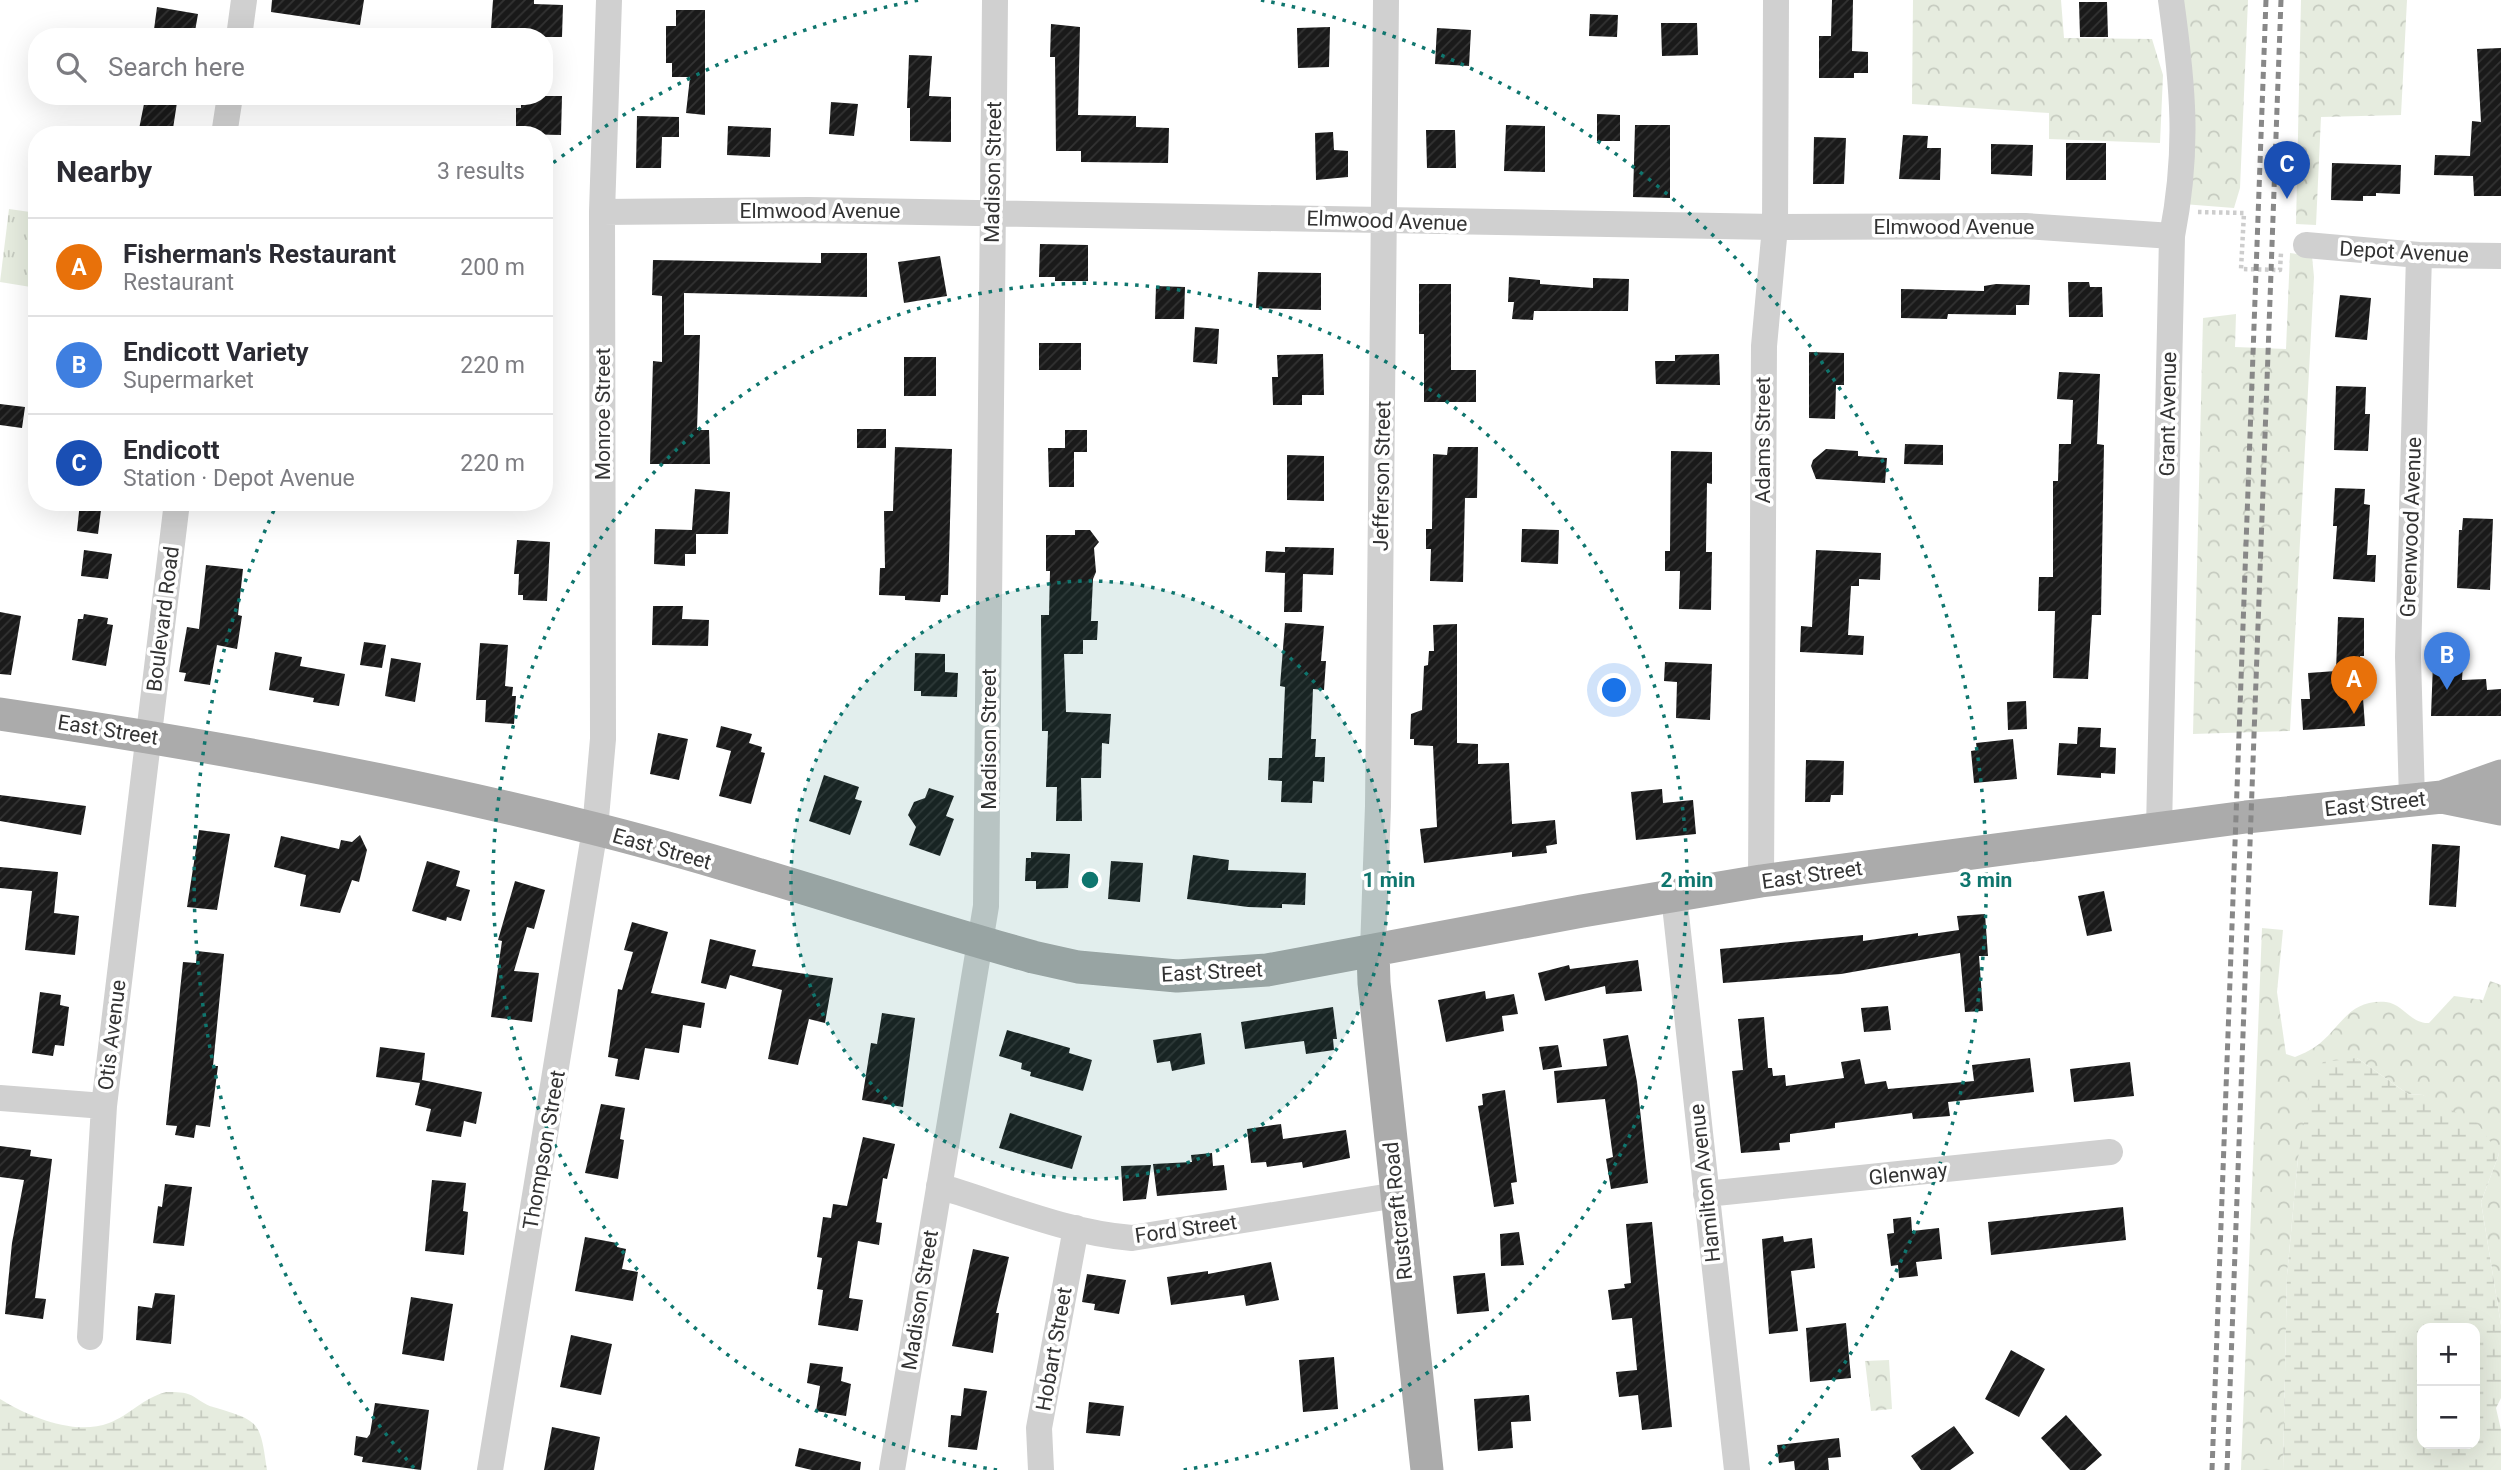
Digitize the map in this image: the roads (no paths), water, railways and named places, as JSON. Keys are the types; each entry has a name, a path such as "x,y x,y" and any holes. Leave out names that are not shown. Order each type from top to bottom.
{"main road":[{"name":"East Street","path":"0,714 150,736 394,781 595,829 982,943 1078,967 1177,976 1267,970 1761,881 2159,829 2427,798 2501,776"},
{"name":"East Street","path":"2427,798 2501,810"},
{"name":"Rustcraft Road","path":"1373,951 1396,1195 1427,1470"}],"street":[{"path":"240,28 244,0"},
{"name":"Monroe Street","path":"595,829 603,739 602,212 609,0"},
{"name":"Madison Street","path":"892,1470 982,943 988,865 995,0"},
{"name":"Jefferson Street","path":"1373,951 1378,806 1386,0"},
{"name":"Adams Street","path":"1761,881 1764,345 1775,227 1776,0"},
{"name":"Grant Avenue","path":"2159,829 2172,236 2182,186 2185,120 2181,63 2171,0"},
{"path":"225,126 229,105"},
{"name":"Elmwood Avenue","path":"602,212 808,210 1231,216 1385,223 1775,227 2025,226 2172,236"},
{"name":"Depot Avenue","path":"2294,245 2419,255 2501,256"},
{"name":"Greenwood Avenue","path":"2419,255 2408,657 2427,798"},
{"name":"Boulevard Road","path":"150,736 176,511"},
{"name":"Otis Avenue","path":"90,1337 104,1106 150,736"},
{"name":"Thompson Street","path":"490,1470 595,829"},
{"name":"Hamilton Avenue","path":"1674,896 1737,1470"},
{"path":"0,1098 104,1106"},
{"name":"Glenway","path":"1706,1194 2110,1152"},
{"name":"Ford Street","path":"939,1186 1108,1236 1161,1236 1396,1195"},
{"name":"Hobart Street","path":"1041,1470 1039,1429 1076,1228"}],"railway":[{"path":"2212,1470 2266,0"},
{"path":"2227,1470 2281,0"}],"place":[{"name":"Endicott","path":"2287,199"},
{"name":"Endicott Variety","path":"2447,690"},
{"name":"Fisherman's Restaurant","path":"2354,714"}]}
